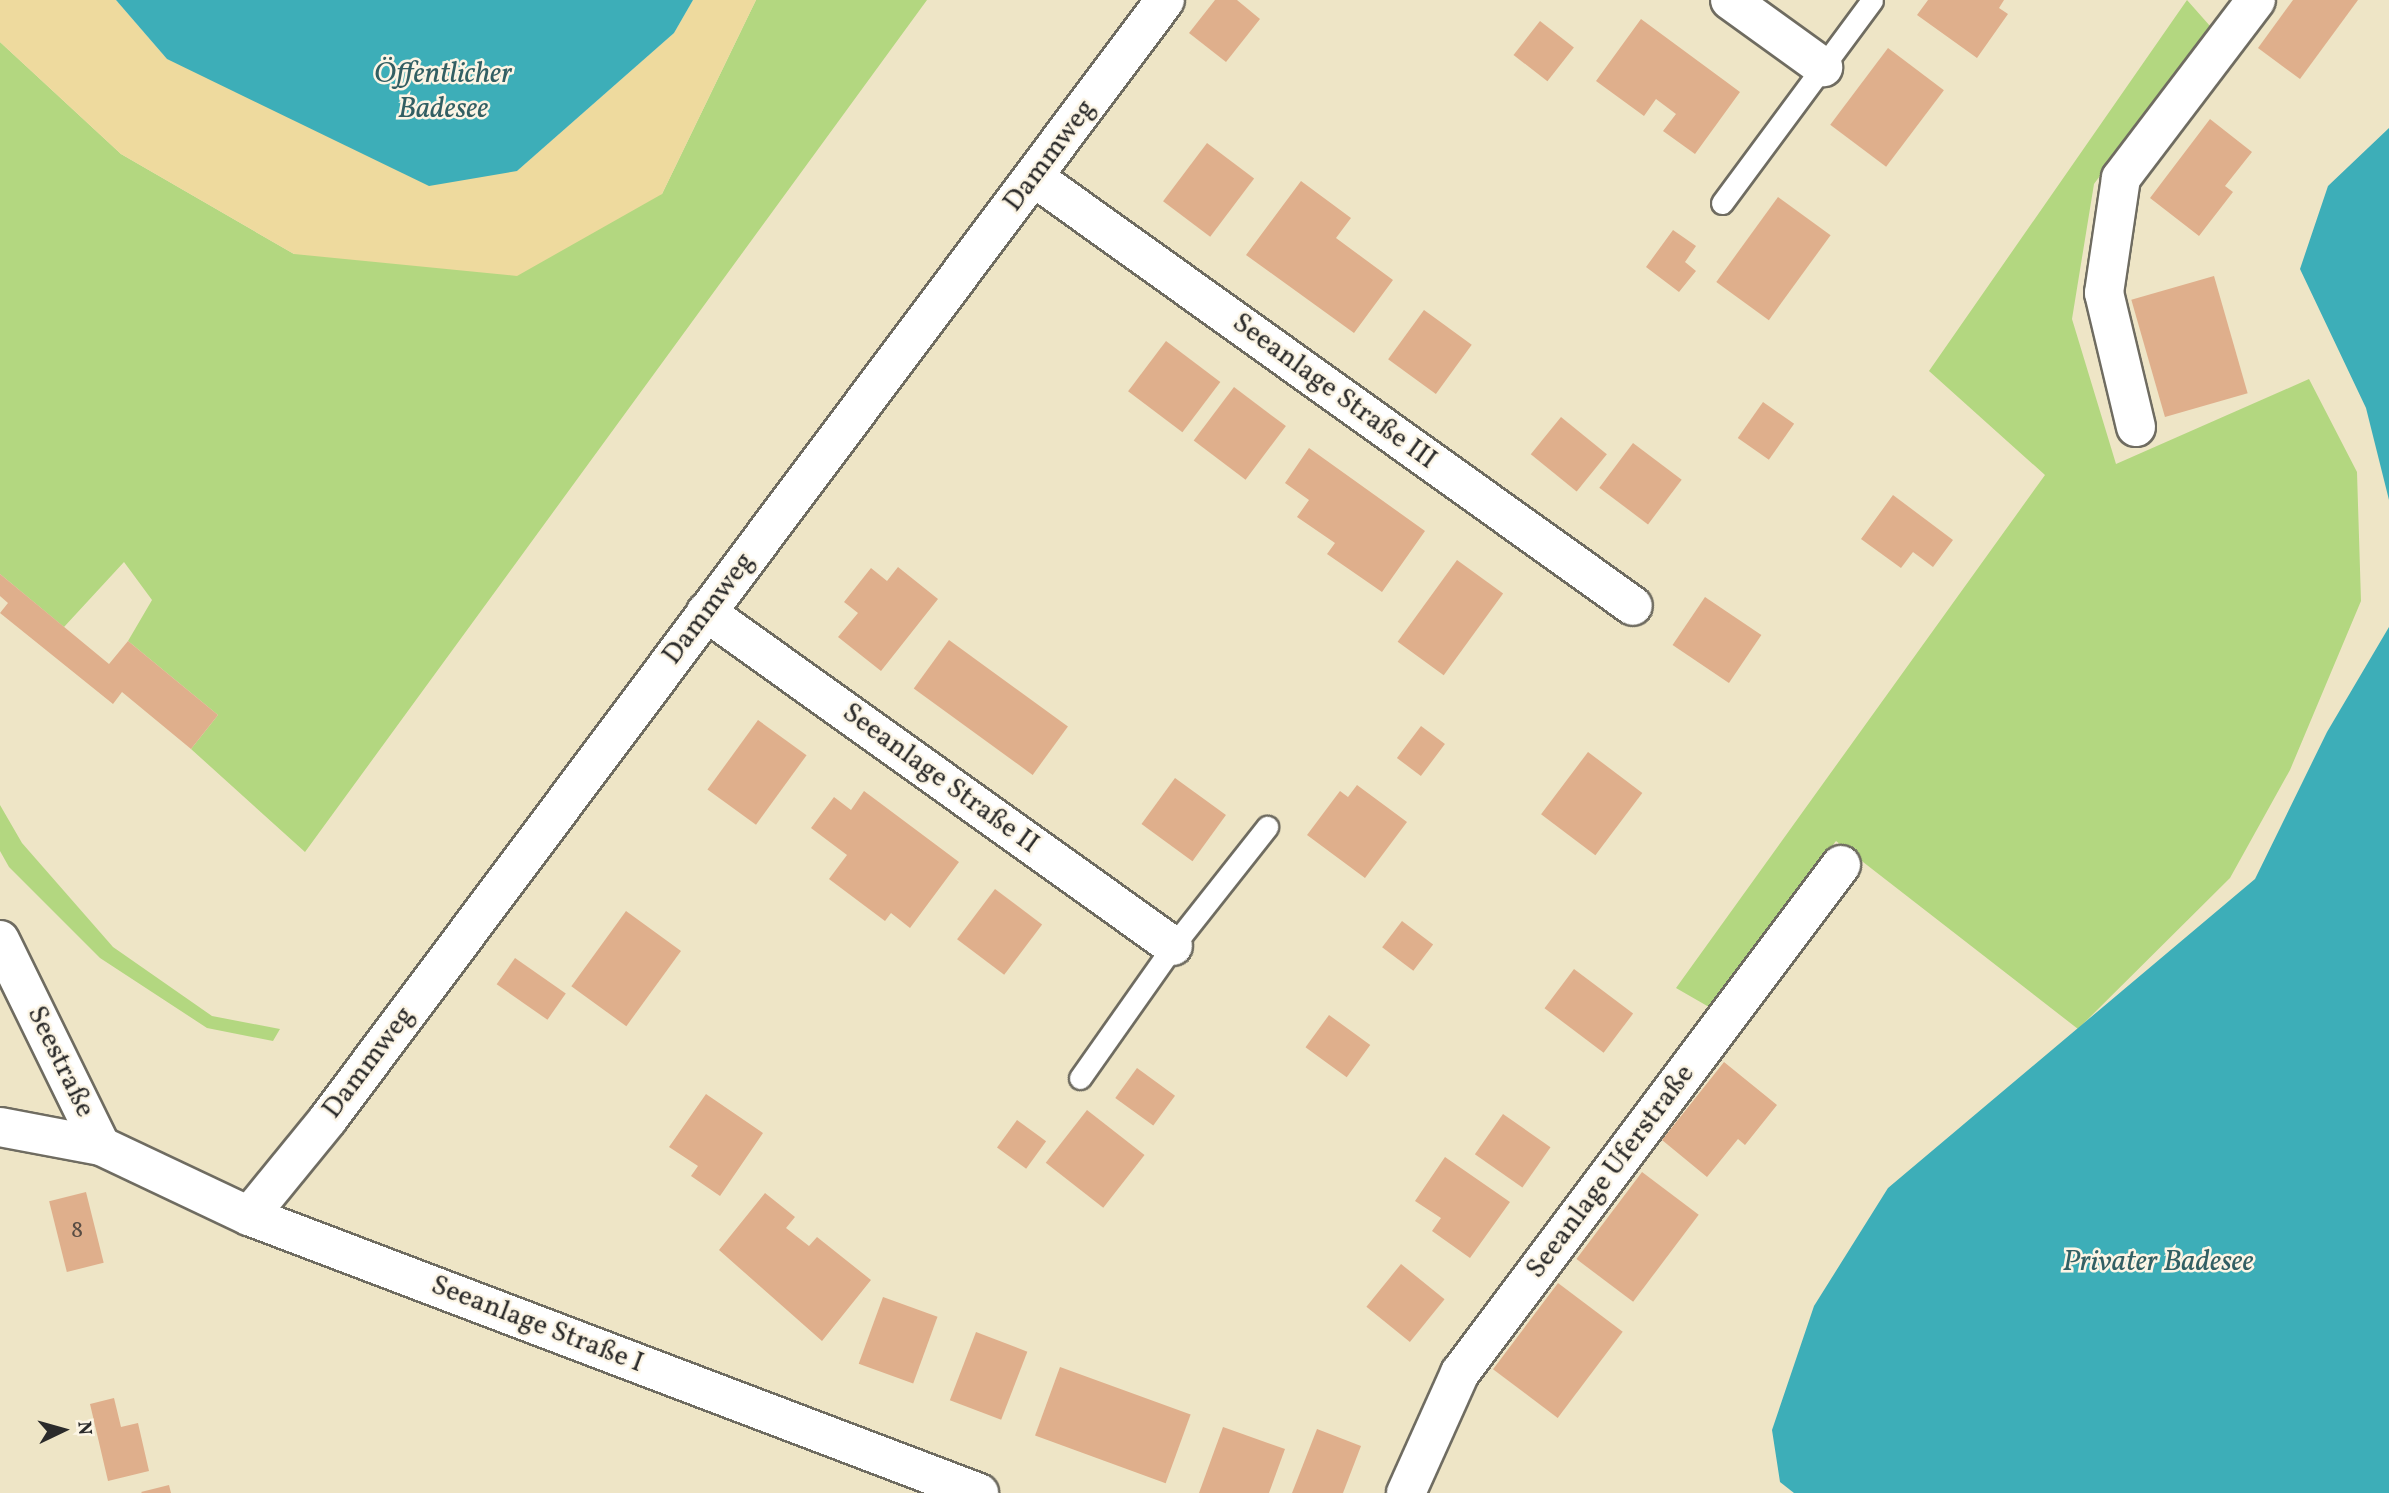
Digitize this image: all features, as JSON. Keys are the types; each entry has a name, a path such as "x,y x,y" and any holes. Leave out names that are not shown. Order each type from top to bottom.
{"street":[{"name":"Dammweg","path":"249,1216 328,1119 706,612 1035,178 1165,0"},
{"path":"1730,0 1823,66"},
{"path":"2136,427 2104,293 2121,178 2256,0"},
{"name":"Seeanlage Straße III","path":"1035,178 1633,606"},
{"name":"Seeanlage Straße II","path":"706,612 1173,946"},
{"name":"Seeanlage Uferstraße","path":"1406,1493 1460,1373 1841,865"},
{"name":"Seestraße","path":"0,940 101,1146"},
{"name":"Seeanlage Straße I","path":"0,1126 101,1146 249,1216 979,1493"}],"lane":[{"path":"1722,203 1872,0"},
{"path":"1080,1078 1173,946 1267,827"}],"green space":[{"path":"756,0 927,0 305,852 191,749 218,715 128,641 152,600 124,562 64,627 0,574 0,42 121,154 294,254 662,194"},
{"path":"2187,0 2210,26 2094,184 2072,319 2116,464 2309,379 2357,472 2361,601 2290,770 2230,878 2078,1029 1836,841 1709,1007 1676,988 2045,475 1929,371"},
{"path":"0,805 22,843 113,947 212,1016 280,1029 273,1041 207,1028 100,958 9,867 0,851"}],"sand":[{"path":"0,0 116,0 167,59 517,171 674,33 693,0 756,0 662,194 517,276 294,254 121,154 0,42"}],"water":[{"name":"Öffentlicher Badesee","path":"116,0 693,0 674,33 517,171 429,186 167,59"},
{"path":"2389,128 2389,500 2366,408 2300,269 2328,186"},
{"name":"Privater Badesee","path":"2389,627 2389,1493 1794,1493 1780,1482 1772,1430 1814,1306 1888,1188 2255,879 2327,732"}],"building":[{"path":"1215,0 1237,0 1260,19 1226,62 1189,33"},
{"path":"1928,0 2004,0 1999,8 2008,14 1977,58 1917,15"},
{"path":"2293,0 2358,0 2300,79 2258,48"},
{"path":"1641,19 1740,92 1695,154 1663,131 1676,114 1656,99 1644,116 1596,81"},
{"path":"1540,21 1574,47 1547,81 1514,55"},
{"path":"1888,48 1944,90 1886,167 1830,125"},
{"path":"2210,119 2252,152 2225,186 2233,192 2199,236 2150,198"},
{"path":"1207,143 1254,179 1210,237 1163,201"},
{"path":"1301,181 1351,218 1336,238 1393,280 1354,333 1246,255"},
{"path":"1778,197 1831,235 1769,320 1716,282"},
{"path":"1673,230 1696,246 1685,262 1696,271 1679,292 1646,267"},
{"path":"2214,276 2248,393 2165,417 2131,300"},
{"path":"1424,310 1472,345 1436,394 1388,359"},
{"path":"1166,341 1220,382 1182,432 1128,391"},
{"path":"1234,387 1286,426 1246,480 1194,441"},
{"path":"1763,402 1794,424 1769,460 1738,438"},
{"path":"1561,417 1607,454 1577,491 1531,454"},
{"path":"1633,443 1682,480 1648,524 1599,488"},
{"path":"1309,448 1425,531 1382,592 1327,554 1335,543 1297,517 1309,500 1285,483"},
{"path":"1893,495 1953,540 1933,567 1913,552 1901,568 1861,539"},
{"path":"1457,560 1503,594 1444,675 1398,642"},
{"path":"898,567 938,599 881,671 838,637 858,613 844,602 871,568 887,581"},
{"path":"0,574 109,664 128,641 218,715 191,749 122,692 113,704 0,613 8,603 0,596"},
{"path":"1705,597 1761,635 1729,683 1673,645"},
{"path":"949,640 1068,726 1033,775 914,689"},
{"path":"758,720 807,755 756,825 707,790"},
{"path":"1421,726 1445,744 1421,776 1397,758"},
{"path":"1588,752 1642,793 1595,855 1541,814"},
{"path":"1175,778 1226,815 1192,861 1141,824"},
{"path":"1357,785 1407,822 1365,878 1307,835 1340,791 1348,797"},
{"path":"864,791 959,862 910,928 891,913 885,921 829,879 847,855 811,828 834,797 851,810"},
{"path":"995,889 1042,925 1004,975 957,939"},
{"path":"626,911 681,951 626,1026 571,986"},
{"path":"1402,921 1433,944 1413,971 1382,947"},
{"path":"515,958 566,994 547,1020 497,984"},
{"path":"1574,969 1633,1014 1604,1053 1545,1008"},
{"path":"1329,1015 1370,1045 1347,1077 1305,1047"},
{"path":"1724,1062 1777,1105 1745,1145 1738,1139 1707,1177 1662,1140"},
{"path":"1137,1068 1175,1096 1153,1126 1115,1098"},
{"path":"706,1094 763,1133 720,1196 691,1176 698,1166 669,1147"},
{"path":"1087,1110 1145,1155 1103,1208 1046,1163"},
{"path":"1503,1114 1551,1147 1522,1187 1475,1154"},
{"path":"1017,1120 1046,1141 1026,1169 997,1148"},
{"path":"1445,1157 1510,1202 1470,1258 1432,1231 1441,1218 1415,1201"},
{"path":"1642,1172 1699,1215 1633,1302 1576,1259"},
{"path":"86,1192 104,1263 67,1272 49,1201"},
{"path":"765,1193 795,1217 786,1228 809,1246 817,1237 871,1280 822,1341 719,1250"},
{"path":"1401,1264 1445,1299 1410,1342 1366,1307"},
{"path":"1558,1283 1623,1332 1558,1418 1493,1369"},
{"path":"883,1297 938,1317 913,1384 859,1364"},
{"path":"976,1332 1027,1352 1001,1420 950,1400"},
{"path":"1060,1367 1191,1415 1166,1483 1035,1436"},
{"path":"114,1398 121,1427 138,1423 149,1471 108,1481 90,1404"},
{"path":"1223,1427 1285,1449 1269,1493 1199,1493"},
{"path":"1317,1429 1361,1446 1343,1493 1292,1493"},
{"path":"169,1485 171,1493 141,1492"}]}
